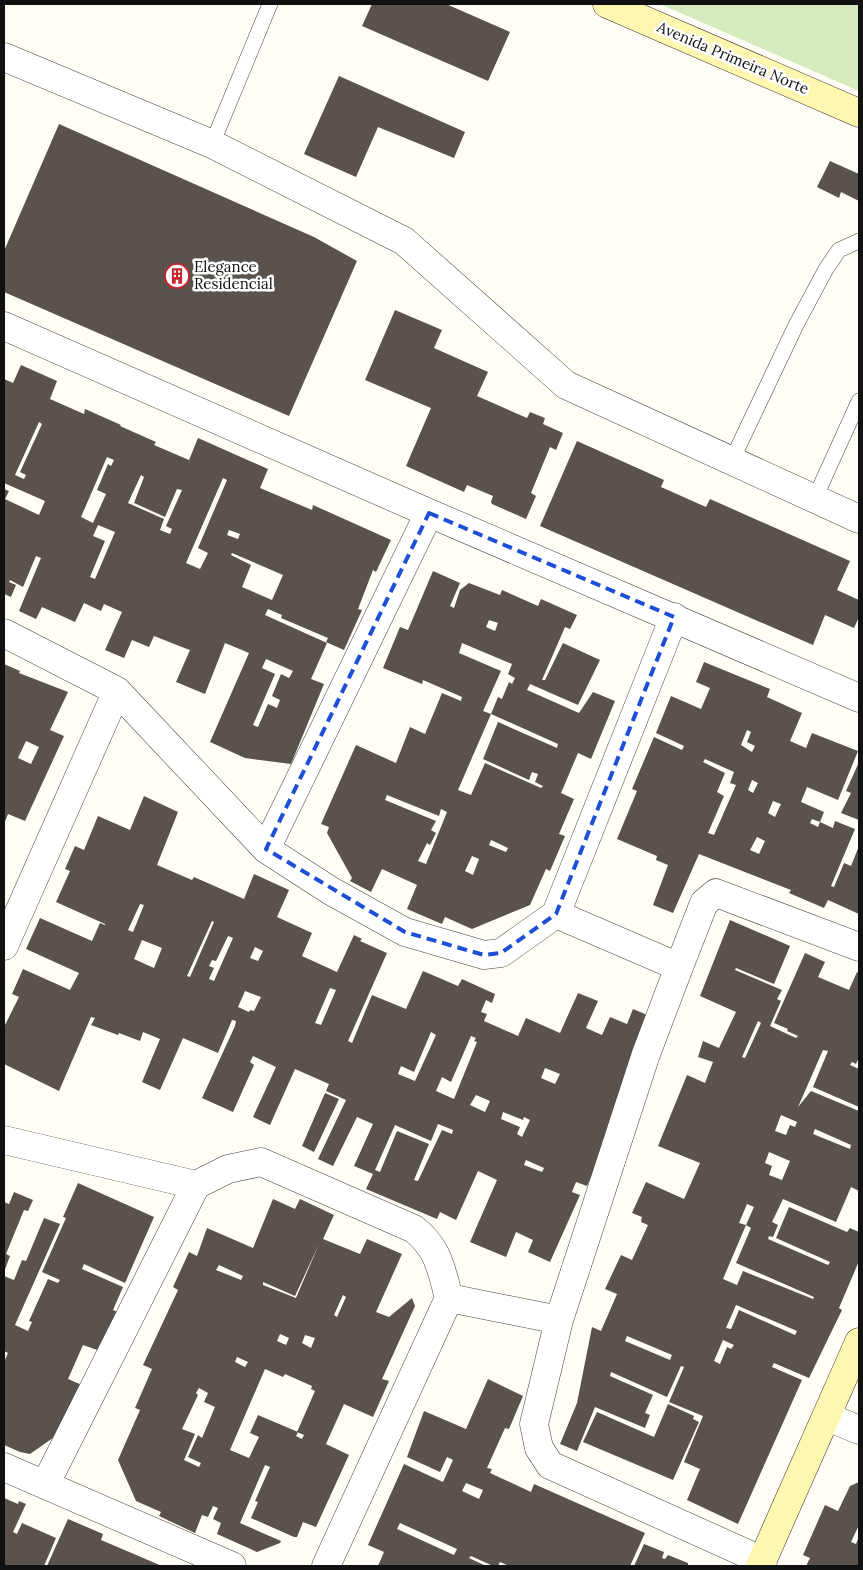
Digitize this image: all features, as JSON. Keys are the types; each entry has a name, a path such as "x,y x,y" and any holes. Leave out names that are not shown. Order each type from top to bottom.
{"main road":[{"name":"Avenida Primeira Norte","path":"607,4 644,12 859,113"},
{"path":"762,1564 828,1417 859,1342"}],"street":[{"path":"4,57 212,144 404,241 566,385 859,519"},
{"path":"4,326 429,513 859,698"},
{"path":"266,849 429,513"},
{"path":"4,633 117,691 266,849 331,891 405,932 484,955 501,953 556,914 674,617"},
{"path":"4,946 117,691"},
{"path":"762,1564 550,1465 539,1448 534,1424 560,1320 646,1054 704,903 716,893 859,947"},
{"path":"556,914 678,967"},
{"path":"4,1140 196,1185"},
{"path":"45,1485 196,1185 228,1168 260,1162 414,1229 426,1239 437,1254 449,1298 326,1566"},
{"path":"449,1298 560,1320"},
{"path":"828,1417 859,1430"},
{"path":"4,1467 232,1566"}],"lane":[{"path":"212,144 270,4"},
{"path":"732,460 796,325 826,269 839,250 859,241"},
{"path":"815,498 859,402"}],"highlighted area":[{"path":"429,513 674,617 556,914 501,953 484,955 405,932 266,849"}],"green space":[{"path":"660,4 859,4 859,91"}],"building":[{"path":"372,4 446,4 510,32 488,81 362,26"},
{"path":"339,76 465,132 454,158 378,127 356,177 304,154"},
{"name":"Elegance Residencial","path":"59,124 314,237 357,261 289,416 4,292 4,251"},
{"path":"830,161 859,174 859,201 841,192 839,198 817,187"},
{"path":"395,310 442,330 434,348 488,372 477,396 527,418 530,412 545,418 543,424 563,433 556,450 550,447 531,493 536,496 526,519 492,504 493,496 467,485 464,492 406,466 431,408 365,380"},
{"path":"21,365 57,381 50,399 84,414 85,409 156,442 154,445 189,460 198,438 268,469 260,488 312,510 313,505 391,540 376,572 373,570 358,609 362,610 344,650 326,642 328,638 281,618 282,615 268,609 265,615 327,643 311,679 324,684 291,764 245,758 210,742 249,653 225,643 205,694 176,682 190,650 154,636 149,647 132,640 124,658 105,650 122,612 104,604 101,611 84,603 75,622 42,607 36,619 19,611 41,558 36,556 23,587 10,580 9,582 16,585 11,597 4,594 4,489 9,491 5,499 39,515 45,501 4,483 4,379 13,383","holes":["39,422 42,424 20,472 26,475 24,479 15,475","107,457 114,460 111,466 108,464 97,490 106,494 93,523 81,517","141,475 144,477 134,503 165,517 177,489 182,490 166,526 172,529 170,534 160,530 164,519 128,503","223,478 227,480 198,548 208,553 200,569 186,563","98,525 115,532 95,579 90,577 105,541 93,536","229,530 240,534 238,539 227,535","232,553 283,575 272,600 242,587 251,565 231,555","266,659 293,671 289,678 281,674 272,696 280,700 277,708 268,704 258,727 253,725 275,674 262,668"]},
{"path":"577,441 664,480 661,487 706,507 710,499 850,561 837,590 859,600 859,617 854,628 825,615 813,645 540,526"},
{"path":"433,571 460,583 450,606 454,608 460,590 469,583 500,595 502,590 538,606 541,599 577,615 570,629 565,627 542,680 545,680 563,643 600,660 578,705 530,684 527,690 579,713 593,692 615,701 591,759 578,753 561,793 574,799 559,834 565,836 550,871 546,869 530,905 472,929 445,917 442,924 407,909 417,885 382,869 371,892 350,881 352,878 327,833 329,827 321,824 356,745 396,763 410,727 425,734 442,693 461,701 462,697 423,680 422,684 383,668 400,627 408,630","holes":["489,620 498,623 495,631 486,627","462,643 512,664 508,674 515,678 512,684 509,682 502,699 498,697 491,714 483,711 501,671 459,653","491,714 558,744 557,748 498,722 483,759 529,780 532,772 538,774 535,782 543,786 541,788 485,763 471,795 458,790","387,795 439,816 441,809 447,812 426,864 418,861 427,843 430,845 436,833 431,830 436,821 385,800","491,840 508,848 506,852 489,845","472,856 479,859 473,875 465,871"]},
{"path":"704,662 770,689 767,697 802,713 790,741 806,748 812,733 858,751 838,800 807,787 801,802 824,812 820,822 833,828 835,821 855,829 831,886 834,887 844,863 851,866 859,846 859,914 828,900 824,908 789,893 791,890 699,854 673,913 653,905 668,865 656,860 657,856 617,839 637,791 632,789 654,737 682,750 684,746 656,733 671,696 701,709 710,688 696,682","holes":["747,730 751,732 747,742 755,746 752,752 741,745","705,759 734,772 730,783 736,785 714,835 708,833 724,796 717,792 725,773 703,762","752,780 758,783 753,793 748,790","773,801 781,804 775,817 768,813","812,819 820,822 818,827 810,823","757,837 765,841 759,854 750,850"]},
{"path":"4,664 20,671 19,673 68,692 50,730 64,736 25,821 8,814 4,824","holes":["26,741 39,747 31,764 18,758"]},
{"path":"859,762 859,820 841,813 851,793 846,791"},
{"path":"144,796 178,812 157,865 192,880 194,877 244,899 254,874 289,890 277,917 312,933 302,956 337,972 354,935 362,939 360,941 387,953 348,1041 352,1043 372,995 406,1009 423,971 458,986 462,979 495,994 492,1003 486,1000 481,1012 487,1014 484,1021 518,1036 526,1018 560,1033 578,993 598,1001 586,1028 602,1035 610,1017 627,1024 633,1009 657,1019 587,1186 576,1182 572,1192 580,1195 550,1262 528,1252 533,1240 516,1232 506,1257 470,1242 497,1180 478,1171 456,1220 440,1212 437,1219 366,1189 373,1174 354,1166 373,1124 357,1117 333,1166 318,1159 346,1100 326,1091 329,1084 295,1069 270,1125 253,1117 276,1067 253,1056 250,1062 254,1065 233,1112 202,1098 236,1021 232,1020 218,1053 183,1038 160,1090 142,1082 160,1039 143,1032 140,1041 119,1033 118,1035 91,1025 95,1018 91,1017 59,1091 4,1064 4,1027 19,997 12,994 23,969 70,990 79,973 26,949 40,918 92,941 100,923 105,925 56,902 70,871 65,869 75,846 84,850 98,816 130,830","holes":["140,904 144,905 133,932 128,930","212,921 214,922 190,977 187,976","228,936 233,938 214,981 209,979 214,968 209,966 212,960 216,961","142,940 162,948 154,968 134,959","255,947 263,951 258,961 250,958","330,988 336,990 321,1025 315,1023","245,991 261,997 254,1011 250,1010 249,1012 238,1007","431,1032 436,1035 415,1081 398,1074 401,1066 414,1072","471,1036 476,1038 474,1041 477,1042 454,1099 436,1091 442,1077 451,1082","545,1068 560,1074 555,1084 541,1078","476,1095 490,1101 485,1112 470,1105","503,1112 523,1120 524,1117 530,1120 522,1137 517,1134 520,1127 501,1119","438,1124 453,1130 452,1134 442,1130 418,1181 414,1180 429,1144 397,1131 380,1172 375,1170 395,1125 431,1141","526,1160 544,1168 542,1172 524,1165"]},
{"path":"730,920 790,946 774,984 736,968 735,970 782,990 777,999 781,1001 770,1026 796,1038 798,1036 787,1031 788,1029 774,1023 805,953 825,962 818,977 849,990 857,972 859,973 859,1057 856,1064 852,1062 850,1065 859,1069 859,1107 813,1087 828,1051 823,1050 798,1107 811,1091 859,1111 859,1191 851,1187 836,1222 783,1199 772,1222 778,1225 773,1237 769,1236 768,1239 828,1265 830,1262 776,1238 789,1207 847,1232 850,1228 859,1232 859,1261 839,1308 842,1310 809,1378 774,1363 772,1367 802,1380 738,1524 687,1500 700,1469 684,1462 703,1416 669,1402 684,1367 681,1366 667,1397 611,1372 610,1376 653,1395 645,1413 650,1415 645,1428 595,1407 577,1451 560,1444 577,1403 592,1327 601,1331 617,1294 605,1289 621,1255 632,1260 648,1225 641,1222 642,1217 632,1213 646,1182 684,1199 700,1163 658,1146 687,1075 705,1083 713,1062 698,1057 703,1041 719,1048 736,1012 700,996","holes":["758,1021 761,1023 745,1058 742,1057","781,1115 797,1122 795,1127 790,1125 786,1135 775,1131","815,1129 851,1145 850,1149 813,1134","769,1152 790,1161 782,1180 769,1175 772,1166 765,1163","747,1204 754,1207 746,1225 739,1223","746,1225 751,1228 736,1263 814,1297 813,1299 743,1271 737,1285 723,1279","736,1305 797,1331 795,1335 739,1310 731,1329 726,1328","627,1336 672,1355 670,1360 625,1341","723,1340 734,1345 731,1349 727,1347 720,1364 714,1361"]},
{"path":"325,1093 339,1099 314,1152 302,1146"},
{"path":"78,1183 154,1217 125,1283 84,1264 82,1269 123,1287 113,1310 120,1313 100,1351 83,1345 68,1379 82,1385 60,1433 30,1454 4,1445 4,1362 8,1353 4,1351 4,1276 14,1280 22,1260 26,1261 44,1218 60,1224 15,1325 28,1331 32,1322 29,1321 48,1279 58,1283 60,1280 42,1272 66,1218 63,1217"},
{"path":"14,1192 33,1200 28,1211 24,1210 6,1254 10,1256 4,1272 4,1202 9,1204"},
{"path":"273,1199 295,1209 300,1199 334,1215 323,1239 360,1254 367,1239 402,1254 376,1312 389,1317 412,1298 415,1306 382,1379 389,1381 373,1417 344,1404 326,1444 349,1455 316,1527 303,1522 297,1537 294,1537 251,1518 258,1502 255,1501 270,1467 265,1465 240,1523 281,1541 257,1552 217,1534 221,1523 213,1519 218,1508 213,1506 208,1517 202,1515 195,1533 159,1516 161,1512 136,1501 118,1460 140,1410 135,1408 152,1369 143,1365 178,1290 173,1287 189,1252 197,1256 207,1228 253,1248","holes":["319,1244 296,1298 263,1285 263,1282 295,1296","219,1265 243,1276 241,1280 216,1270","343,1295 346,1297 337,1317 334,1315","280,1334 289,1338 286,1345 277,1341","305,1335 315,1338 311,1348 302,1343","237,1357 248,1362 245,1367 235,1362","265,1369 283,1377 285,1374 312,1386 311,1389 315,1391 297,1432 258,1415 250,1433 259,1437 249,1458 230,1450","199,1388 208,1393 204,1402 215,1407 202,1438 198,1435 188,1457 201,1463 199,1467 184,1460 195,1434 182,1429 198,1395 196,1393","298,1432 304,1435 302,1439 296,1436"]},
{"path":"488,1379 523,1396 509,1429 505,1428 487,1468 492,1469 490,1473 531,1492 534,1484 645,1533 630,1566 509,1566 500,1562 498,1566 493,1566 471,1556 469,1558 486,1566 378,1566 384,1552 368,1545 404,1464 443,1482 453,1460 447,1457 440,1472 407,1457 424,1411 466,1429","holes":["466,1483 483,1490 479,1499 462,1491","400,1523 457,1549 454,1555 397,1529"]},
{"path":"668,1404 694,1416 693,1419 699,1422 673,1480 583,1442 597,1412 654,1437"},
{"path":"859,1482 859,1525 851,1542 856,1544 859,1536 859,1566 806,1566 810,1558 803,1555 825,1505 838,1511 850,1486"},
{"path":"4,1498 18,1504 19,1501 26,1504 13,1532 17,1534 22,1523 56,1538 44,1566 4,1566"},
{"path":"68,1519 103,1534 101,1540 162,1566 47,1566"},
{"path":"644,1544 664,1552 662,1558 665,1559 668,1555 688,1563 688,1566 634,1566"}],"place":[{"name":"Elegance Residencial","path":"177,276"}]}
